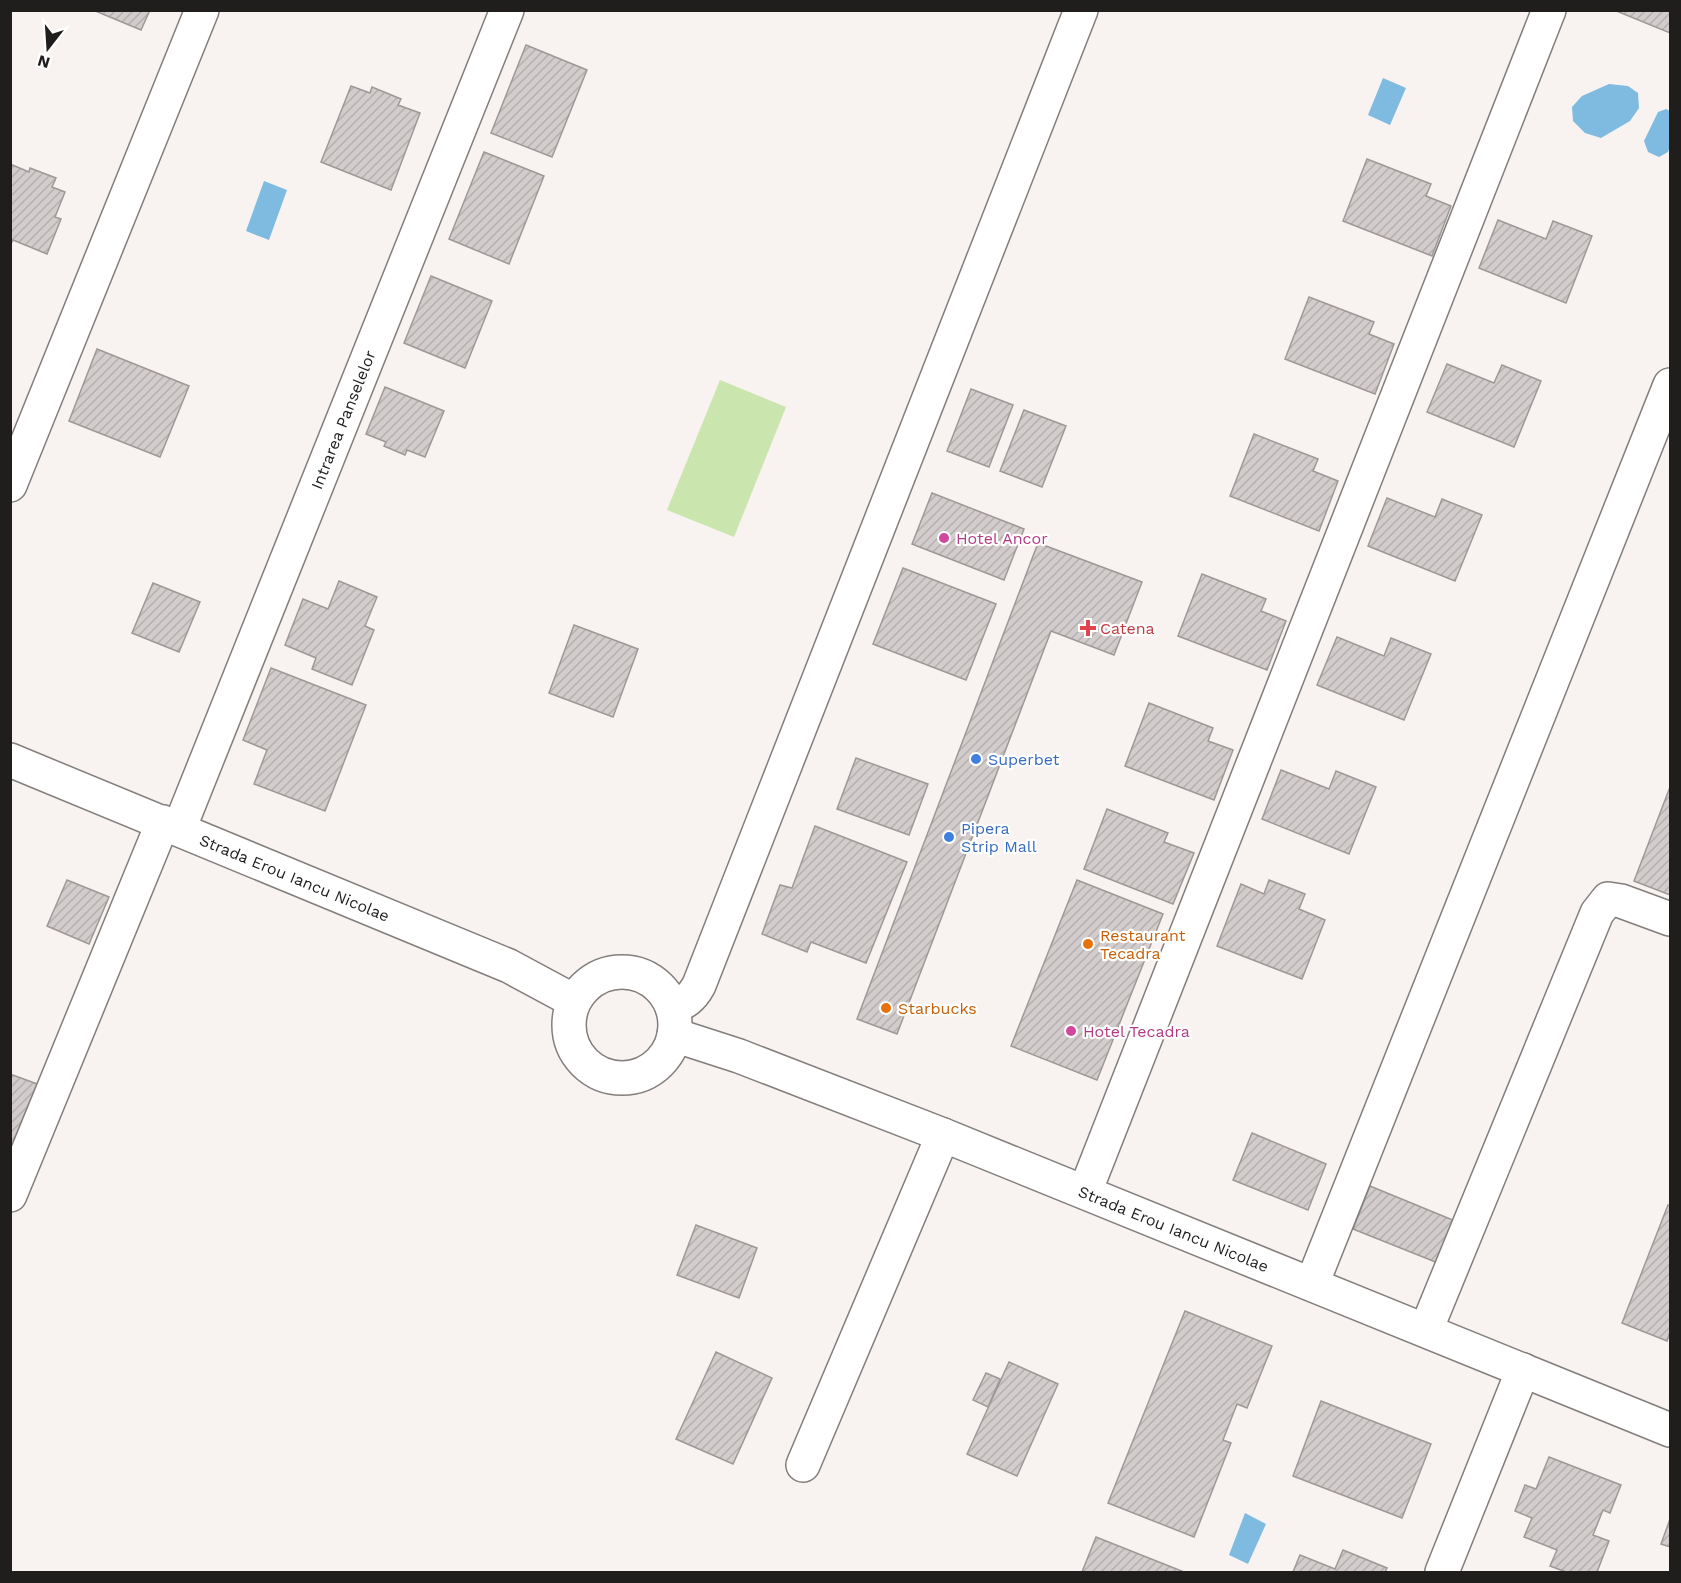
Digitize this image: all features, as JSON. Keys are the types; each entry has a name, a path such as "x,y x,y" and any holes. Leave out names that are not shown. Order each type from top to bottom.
{"street":[{"path":"10,485 202,10"},
{"name":"Intrarea Panselelor","path":"10,1195 171,826 507,10"},
{"path":"673,1021 663,993 651,981 635,974 618,973 600,977 585,986 574,1001 569,1018 570,1036 577,1053 588,1066 604,1075 622,1078 640,1075 656,1066 668,1052 673,1021 694,995 702,979 1081,10"},
{"path":"1085,1192 1549,10"},
{"path":"1312,1284 1667,404"},
{"name":"Strada Erou Iancu Nicolae","path":"10,760 509,966 574,1001"},
{"path":"1426,1330 1597,913 1608,899 1621,901 1671,919"},
{"name":"Strada Erou Iancu Nicolae","path":"673,1021 739,1056 943,1135 1671,1430"},
{"path":"803,1465 943,1135"},
{"path":"1442,1572 1523,1370"}],"green space":[{"path":"720,380 786,407 734,537 667,510"}],"water":[{"path":"1383,78 1406,88 1390,125 1368,115"},
{"path":"1609,84 1628,86 1638,93 1639,108 1630,121 1601,138 1585,133 1573,121 1572,107 1582,96"},
{"path":"1666,109 1670,111 1670,146 1668,152 1659,157 1648,152 1644,141 1658,112"},
{"path":"264,181 287,190 269,240 246,231"},
{"path":"1245,1513 1266,1524 1248,1564 1229,1555"}],"building":[{"path":"93,10 150,10 141,30"},
{"path":"1614,10 1670,10 1670,33"},
{"path":"526,45 587,70 552,157 491,133"},
{"path":"351,86 370,93 372,87 401,99 398,105 420,113 391,190 321,162"},
{"path":"484,152 544,176 509,264 449,239"},
{"path":"1367,159 1431,184 1426,196 1451,206 1432,256 1343,221"},
{"path":"10,164 29,172 30,168 56,178 52,187 65,192 55,217 61,219 47,254 13,240 10,246"},
{"path":"1498,220 1546,239 1553,221 1592,236 1566,303 1479,268"},
{"path":"431,276 492,301 465,368 404,343"},
{"path":"1309,297 1374,322 1369,334 1394,344 1375,394 1285,359"},
{"path":"97,349 189,386 160,457 69,421"},
{"path":"1447,364 1494,383 1502,365 1541,381 1514,447 1427,412"},
{"path":"385,387 444,411 425,457 407,450 405,455 384,446 386,442 366,434"},
{"path":"971,389 1013,405 989,467 947,451"},
{"path":"1024,410 1066,426 1042,487 1000,471"},
{"path":"1254,434 1318,459 1313,471 1338,481 1319,531 1230,496"},
{"path":"932,493 1024,529 1004,580 912,544"},
{"path":"1387,498 1435,517 1442,499 1482,515 1455,581 1368,546"},
{"name":"Pipera Strip Mall","path":"1038,543 1142,582 1114,655 1051,631 897,1034 857,1019"},
{"path":"903,568 996,604 966,680 873,644"},
{"path":"1202,574 1266,599 1261,611 1286,621 1267,670 1178,636"},
{"path":"339,581 377,597 365,626 374,630 352,685 312,669 316,658 285,645 303,599 328,609"},
{"path":"153,583 200,602 179,652 132,633"},
{"path":"574,625 638,649 613,717 549,693"},
{"path":"1337,637 1384,656 1391,638 1431,654 1404,720 1317,685"},
{"path":"271,668 366,705 325,811 254,784 267,750 243,740"},
{"path":"1149,703 1213,728 1208,741 1233,750 1214,800 1125,766"},
{"path":"856,758 928,784 909,835 837,809"},
{"path":"1281,770 1329,789 1336,771 1376,787 1349,854 1262,819"},
{"path":"1670,787 1670,895 1634,881"},
{"path":"1107,809 1168,833 1164,842 1194,853 1173,904 1084,869"},
{"path":"815,826 907,862 866,963 811,942 807,952 762,934 780,885 792,888"},
{"path":"67,880 109,897 89,944 47,926"},
{"path":"1077,880 1163,914 1097,1080 1011,1046"},
{"path":"1269,880 1305,894 1299,909 1325,920 1302,979 1217,946 1241,884 1264,894"},
{"path":"10,1074 40,1085 10,1159"},
{"path":"1252,1133 1326,1164 1308,1210 1233,1180"},
{"path":"1370,1186 1455,1221 1438,1263 1353,1229"},
{"path":"1668,1205 1670,1206 1670,1332 1667,1341 1622,1323"},
{"path":"696,1225 757,1248 739,1298 677,1275"},
{"path":"1185,1311 1272,1346 1247,1408 1237,1404 1223,1440 1231,1443 1194,1537 1108,1503"},
{"path":"716,1352 772,1378 733,1464 676,1439"},
{"path":"1009,1362 1058,1384 1017,1476 967,1454"},
{"path":"986,1373 1000,1379 988,1407 973,1400"},
{"path":"1321,1401 1431,1444 1402,1518 1293,1476"},
{"path":"1549,1457 1621,1485 1610,1513 1603,1510 1593,1535 1609,1541 1597,1572 1566,1572 1550,1566 1557,1550 1524,1537 1532,1518 1515,1511 1525,1485 1536,1489"},
{"path":"1670,1519 1670,1547 1661,1544"},
{"path":"1096,1537 1184,1572 1082,1572"},
{"path":"1343,1550 1387,1568 1385,1572 1293,1572 1300,1555 1335,1569"}],"place":[{"name":"Hotel Ancor","path":"944,538"},
{"name":"Catena","path":"1088,628"},
{"name":"Superbet","path":"976,759"},
{"name":"Pipera Strip Mall","path":"949,837"},
{"name":"Restaurant Tecadra","path":"1088,944"},
{"name":"Starbucks","path":"886,1008"},
{"name":"Hotel Tecadra","path":"1071,1031"}]}
